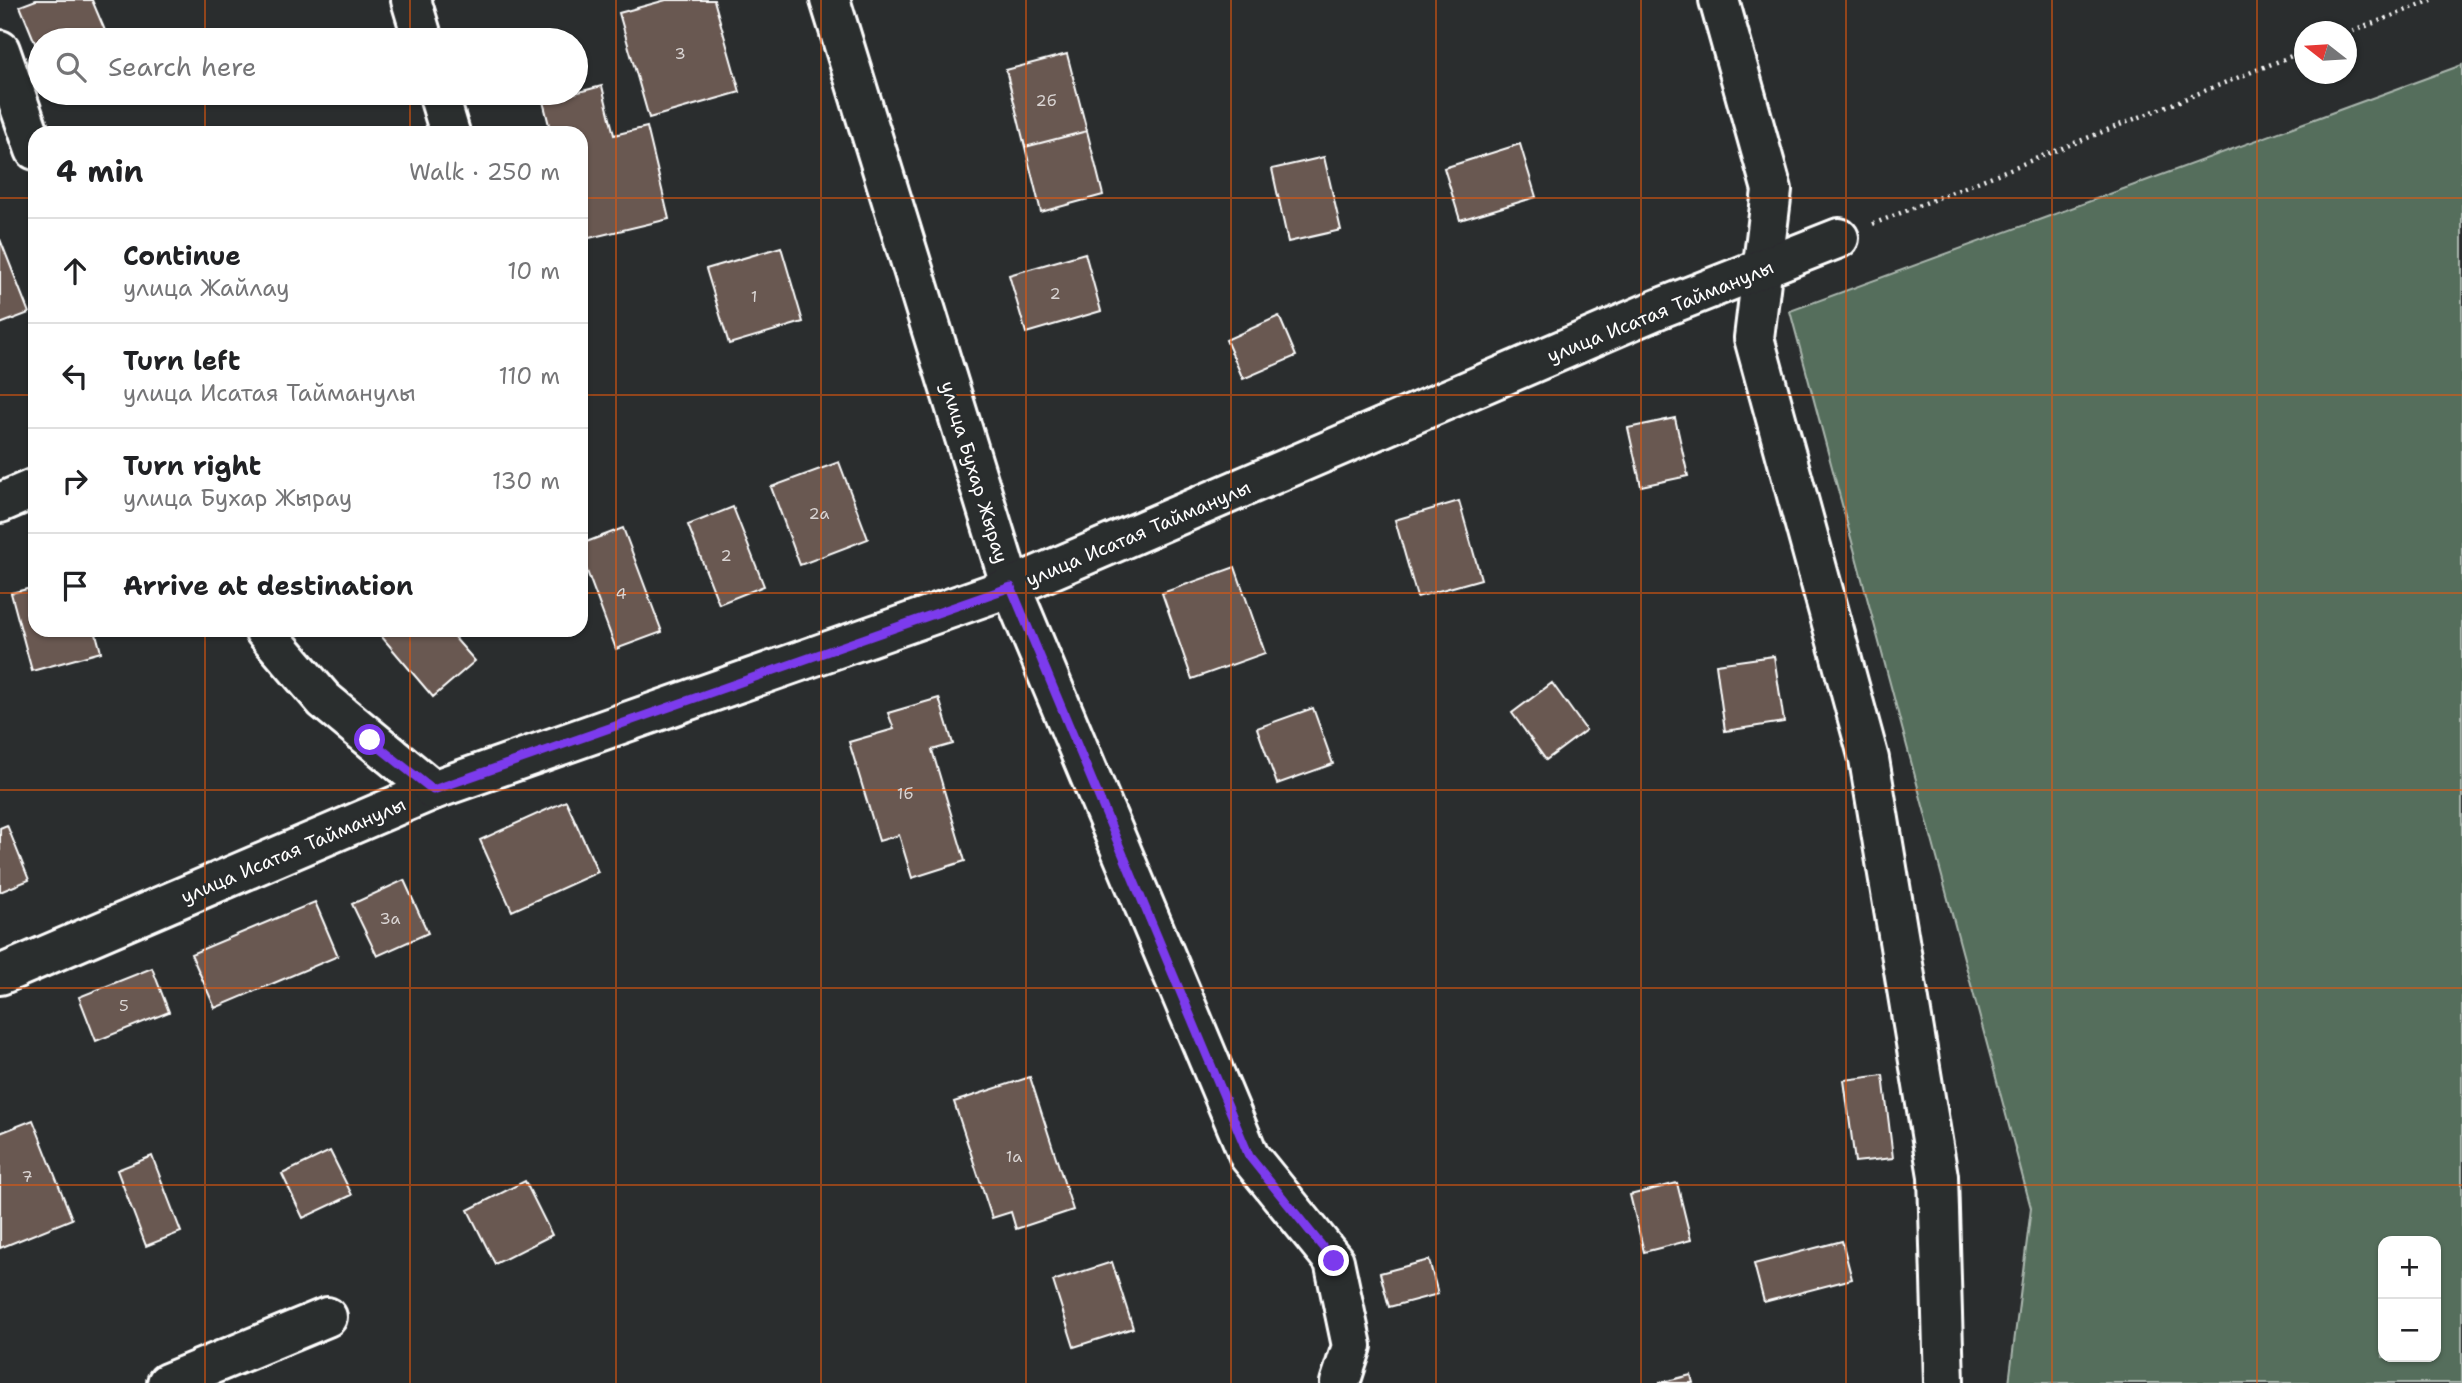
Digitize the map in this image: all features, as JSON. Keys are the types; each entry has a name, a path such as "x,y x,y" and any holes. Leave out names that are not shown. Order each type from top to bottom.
{"street":[{"path":"411,0 419,28"},
{"name":"улица Бухар Жырау","path":"830,0 1011,587 1249,1156 1334,1261 1352,1346 1340,1383"},
{"path":"1719,0 1772,190 1754,338 1869,760 1938,1177 1944,1383"},
{"path":"0,50 28,130"},
{"path":"442,105 448,126"},
{"name":"улица Исатая Тайманулы","path":"0,975 433,790 1011,587 1645,314 1839,238"},
{"path":"0,503 28,491"},
{"path":"270,637 324,699 433,790"},
{"path":"167,1383 327,1317"}],"path":[{"path":"2357,30 2432,0"},
{"path":"1839,238 2294,55"}],"green space":[{"path":"2462,65 2462,1383 2009,1383 2031,1208 1790,311"}],"building":[{"path":"36,0 92,0 104,28 29,28 20,6"},
{"path":"666,0 714,0 740,92 649,118 619,13"},
{"path":"1067,54 1087,131 1025,147 1006,70"},
{"path":"602,86 614,135 647,127 669,219 588,238 588,126 549,126 544,105 588,105 588,90"},
{"path":"1087,131 1103,195 1041,212 1025,147"},
{"path":"1520,144 1536,197 1460,220 1444,168"},
{"path":"1324,157 1341,230 1288,242 1272,169"},
{"path":"0,239 28,313 0,324"},
{"path":"781,247 803,322 729,344 706,269"},
{"path":"1085,253 1101,311 1026,333 1009,275"},
{"path":"1279,316 1296,356 1243,379 1226,340"},
{"path":"1675,418 1688,476 1641,486 1628,428"},
{"path":"839,462 868,539 800,565 771,487"},
{"path":"1459,501 1481,579 1417,597 1395,520"},
{"path":"733,507 764,586 719,604 688,525"},
{"path":"623,528 662,632 616,649 588,574 588,541"},
{"path":"1235,567 1265,653 1192,679 1162,593"},
{"path":"28,589 28,637 97,637 101,652 32,671 11,593"},
{"path":"382,637 454,637 475,661 433,697"},
{"path":"1774,656 1784,722 1725,731 1716,664"},
{"path":"1552,683 1586,730 1546,760 1512,713"},
{"path":"939,698 953,744 932,750 965,861 912,878 899,835 879,841 849,742 894,729 888,713"},
{"path":"1313,708 1333,764 1277,784 1257,728"},
{"path":"566,801 598,872 512,911 480,840"},
{"path":"7,825 29,880 0,892 0,828"},
{"path":"404,880 428,933 377,956 352,904"},
{"path":"315,902 338,956 215,1008 191,954"},
{"path":"152,968 169,1012 96,1041 79,997"},
{"path":"1883,1075 1893,1158 1855,1162 1844,1080"},
{"path":"1030,1077 1073,1210 1016,1229 1011,1212 992,1218 954,1102"},
{"path":"33,1120 72,1219 0,1248 0,1133"},
{"path":"330,1151 352,1195 303,1218 282,1174"},
{"path":"152,1156 181,1232 146,1246 117,1170"},
{"path":"525,1181 552,1235 495,1264 468,1210"},
{"path":"1677,1183 1691,1240 1644,1252 1630,1195"},
{"path":"1842,1241 1852,1279 1764,1302 1754,1264"},
{"path":"1429,1260 1438,1294 1389,1307 1380,1273"},
{"path":"1112,1262 1133,1328 1074,1347 1053,1281"},
{"path":"1691,1375 1693,1383 1659,1383"}],"route":[{"path":"370,740 433,790 1011,587 1249,1156 1334,1261"}]}
